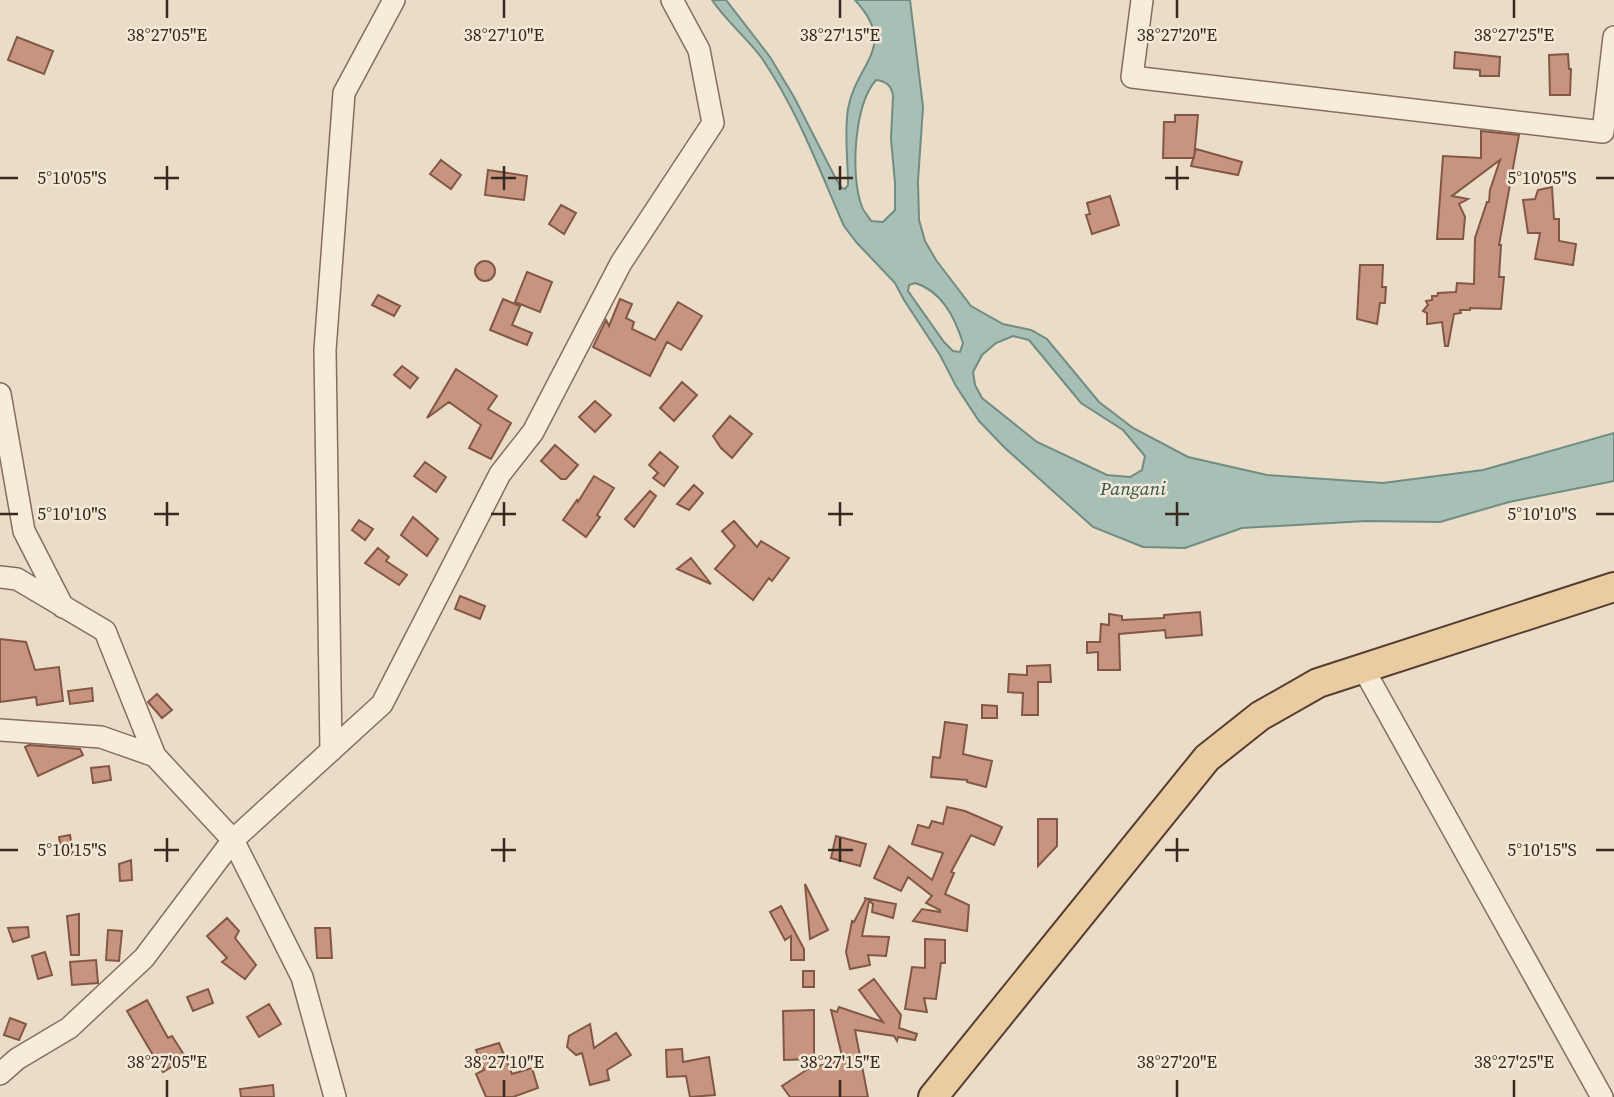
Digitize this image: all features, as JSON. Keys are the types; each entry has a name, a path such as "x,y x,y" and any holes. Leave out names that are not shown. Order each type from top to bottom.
{"main road":[{"path":"933,1097 1207,758 1260,716 1318,683 1614,587"}],"street":[{"path":"331,751 325,350 344,93 394,0"},
{"path":"0,1074 17,1059 69,1028 144,958 233,840 382,704 500,474 533,432 621,263 713,123 699,50 672,0"},
{"path":"1142,0 1132,77 1603,132 1614,37"},
{"path":"0,394 24,531 63,607"},
{"path":"0,578 17,579 105,631 155,756 233,840 302,977 335,1097"},
{"path":"1363,668 1602,1097"},
{"path":"0,730 101,737 155,756"}],"water":[{"name":"Pangani","path":"712,0 726,0 770,57 836,179 845,189 848,185 848,109 852,93 874,43 874,31 868,17 855,0 910,0 923,107 918,181 919,220 925,241 971,306 1003,324 1031,330 1047,339 1099,402 1133,428 1188,457 1267,475 1383,483 1483,470 1614,433 1614,481 1509,502 1440,522 1366,521 1242,528 1185,548 1143,547 1093,527 979,421 895,283 844,226 807,140 774,77 761,57","holes":["876,80 888,85 893,96 891,139 895,210 883,222 871,221 862,207 855,160 863,106","915,283 924,287 940,299 956,324 963,343 960,352 953,351 944,342 908,291 909,285","1013,336 1029,340 1081,403 1123,430 1145,456 1142,470 1130,477 1107,475 1037,442 982,398 975,385 973,372 982,355 996,343"]}],"building":[{"path":"17,37 53,51 44,74 8,60"},
{"path":"1455,52 1500,57 1499,76 1480,76 1480,70 1454,68"},
{"path":"1568,54 1571,69 1570,95 1550,95 1549,55"},
{"path":"1175,115 1198,115 1194,158 1163,158 1164,122 1175,122"},
{"path":"1481,131 1519,135 1499,245 1499,277 1504,277 1501,309 1460,310 1461,313 1454,314 1448,346 1445,346 1442,322 1427,324 1427,313 1423,311 1428,305 1426,301 1432,300 1432,296 1456,292 1457,283 1474,284 1475,238 1489,202 1500,160 1452,196 1468,199 1459,204 1465,217 1463,239 1437,239 1443,156 1481,158"},
{"path":"1196,149 1242,162 1238,175 1191,166"},
{"path":"441,160 461,175 451,189 430,174"},
{"path":"488,170 527,176 524,200 485,195"},
{"path":"1552,187 1554,219 1559,219 1559,241 1576,244 1573,265 1535,259 1540,233 1528,233 1523,200 1535,199 1538,190"},
{"path":"1110,196 1119,225 1092,234 1086,215 1090,214 1087,203"},
{"path":"561,205 576,213 564,234 549,224"},
{"path":"485,261 492,264 495,271 492,278 485,281 478,278 475,271 478,264"},
{"path":"1360,265 1383,265 1382,287 1386,287 1385,303 1380,303 1377,324 1357,319"},
{"path":"527,272 552,282 540,312 515,302"},
{"path":"378,295 400,306 394,316 372,305"},
{"path":"503,299 520,306 512,325 532,333 527,345 490,330"},
{"path":"620,299 632,304 626,318 634,322 632,329 655,340 678,302 702,316 681,350 667,342 650,376 593,347 606,320 609,326"},
{"path":"402,366 418,378 410,388 394,375"},
{"path":"456,369 497,396 488,409 511,423 491,459 469,448 481,425 449,402 427,418"},
{"path":"682,382 697,395 674,421 660,408"},
{"path":"595,401 611,415 595,432 579,417"},
{"path":"730,416 752,434 732,458 713,436"},
{"path":"555,445 578,465 566,479 561,479 541,461"},
{"path":"660,452 678,467 664,486 653,478 658,473 649,465"},
{"path":"425,462 446,477 436,492 414,476"},
{"path":"594,476 614,488 597,515 600,517 586,537 563,520"},
{"path":"694,485 703,493 689,510 677,504"},
{"path":"650,491 656,496 634,527 625,519"},
{"path":"413,517 438,539 427,556 401,535"},
{"path":"359,520 373,529 365,540 352,530"},
{"path":"734,521 757,547 761,541 789,558 772,581 769,578 753,600 715,569 735,546 722,531"},
{"path":"378,548 389,557 386,561 407,575 399,585 365,563"},
{"path":"691,558 711,584 677,569"},
{"path":"460,596 485,606 480,619 455,609"},
{"path":"1200,612 1202,635 1166,638 1165,630 1119,634 1120,670 1098,670 1098,652 1087,653 1087,642 1100,642 1101,624 1109,625 1109,614 1122,616 1122,620 1164,618 1164,615"},
{"path":"0,639 26,642 35,670 59,667 63,701 37,705 36,697 0,702"},
{"path":"1050,665 1051,682 1038,682 1038,715 1022,715 1023,693 1008,692 1009,674 1027,675 1027,666"},
{"path":"92,688 93,701 70,704 68,691"},
{"path":"157,694 172,710 162,718 148,702"},
{"path":"982,705 997,706 997,718 982,718"},
{"path":"945,722 967,725 963,754 992,761 986,787 967,780 931,777 933,757 940,758"},
{"path":"29,745 80,749 83,755 38,776 25,747"},
{"path":"109,766 111,780 93,783 91,768"},
{"path":"947,807 965,811 1002,827 994,845 971,835 951,872 954,873 945,894 969,905 967,931 913,921 922,909 940,912 926,903 932,896 908,877 901,891 874,878 889,846 932,880 943,853 912,844 918,825 929,828 932,821 943,824"},
{"path":"1038,819 1057,819 1057,846 1038,866"},
{"path":"70,835 73,854 62,856 59,837"},
{"path":"836,836 866,844 860,866 831,858"},
{"path":"131,860 132,880 120,881 119,864"},
{"path":"805,884 828,930 810,939"},
{"path":"864,898 896,904 893,918 872,912 873,904 869,901 862,936 889,937 886,956 868,955 870,965 850,969 846,952 852,921 854,922 866,899"},
{"path":"781,906 804,949 804,960 791,960 791,936 785,940 770,912"},
{"path":"79,914 79,955 71,955 67,916"},
{"path":"227,918 239,931 235,938 256,965 245,979 222,962 227,958 207,936"},
{"path":"28,927 29,937 13,942 8,928"},
{"path":"315,928 330,928 332,958 317,958"},
{"path":"108,930 122,931 119,961 106,960"},
{"path":"925,939 945,940 945,963 941,963 936,999 924,998 927,1012 905,1009 912,967 925,968"},
{"path":"45,952 52,975 38,979 32,956"},
{"path":"96,960 98,983 72,985 70,962"},
{"path":"803,971 814,971 814,987 803,987"},
{"path":"874,979 901,1015 899,1028 917,1034 915,1040 898,1037 897,1041 894,1036 855,1030 868,1097 790,1097 782,1086 814,1065 843,1060 831,1010 837,1012 839,1007 883,1022 859,990"},
{"path":"208,989 213,1003 193,1011 187,997"},
{"path":"147,1000 168,1038 172,1036 186,1058 163,1072 127,1011"},
{"path":"269,1004 281,1024 259,1037 247,1017"},
{"path":"814,1010 814,1059 784,1060 783,1011"},
{"path":"10,1018 26,1024 19,1040 4,1035"},
{"path":"590,1024 594,1048 616,1033 631,1055 607,1070 609,1080 590,1085 582,1053 576,1055 567,1047 569,1036"},
{"path":"499,1043 512,1074 532,1068 538,1088 513,1097 486,1097 476,1074 484,1070 476,1050"},
{"path":"682,1049 683,1062 709,1057 715,1095 690,1097 686,1076 667,1077 666,1050"},
{"path":"273,1085 274,1097 241,1097 240,1089"}]}
